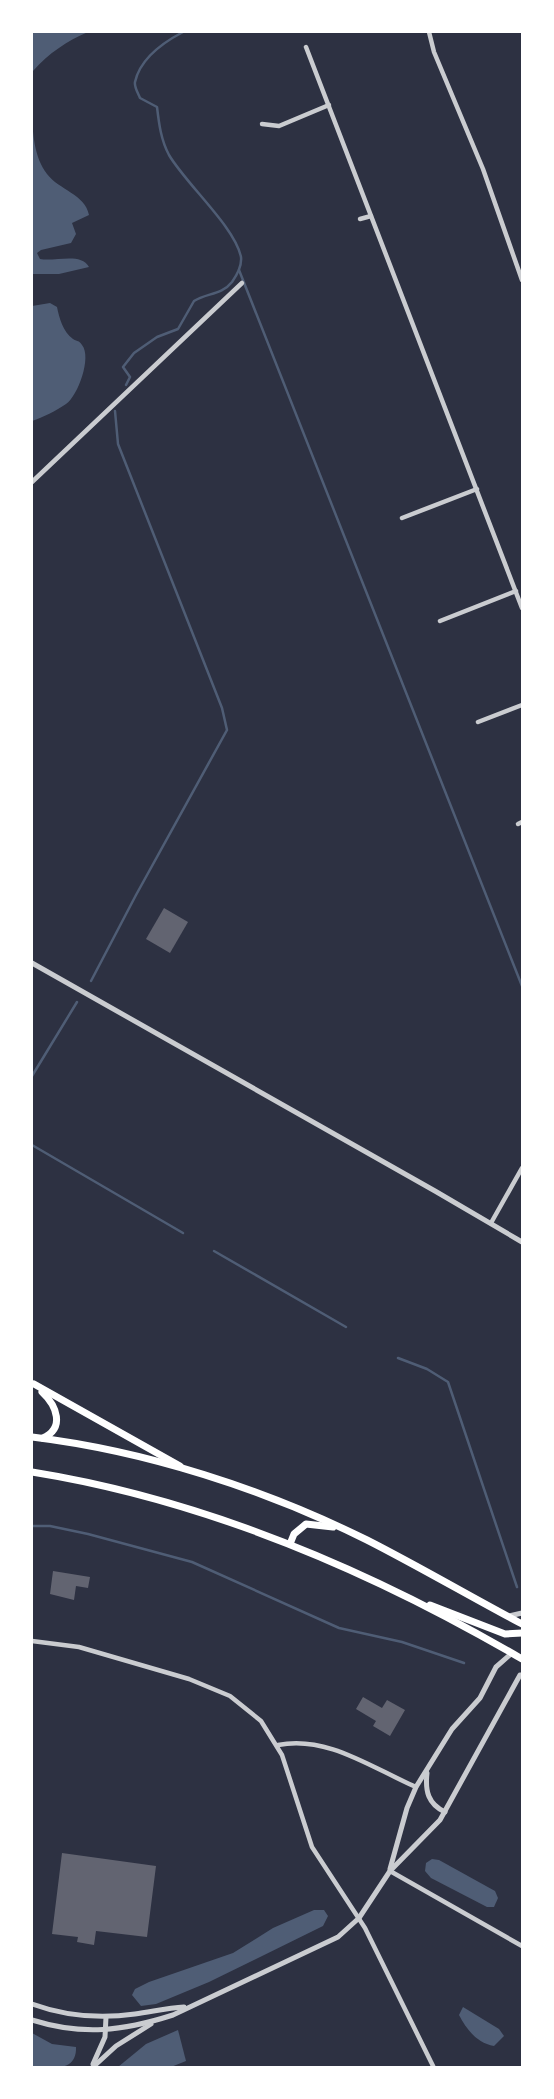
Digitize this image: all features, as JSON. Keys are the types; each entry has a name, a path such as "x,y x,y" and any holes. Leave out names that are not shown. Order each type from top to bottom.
{"highway":[{"path":"33,1384 51,1403 58,1420 55,1430 43,1438"},
{"path":"33,1384 192,1472"},
{"path":"32,1437 130,1456 192,1472 281,1502 421,1568 523,1624"},
{"path":"32,1472 166,1500 235,1522 393,1590 505,1634 523,1633"},
{"path":"290,1544 294,1534 306,1524 341,1528"},
{"path":"393,1590 523,1659"},
{"path":"512,1653 523,1651"}],"street":[{"path":"429,32 434,52 483,169 523,280"},
{"path":"306,47 523,608"},
{"path":"262,124 279,126 329,105"},
{"path":"360,219 371,216"},
{"path":"32,482 242,283"},
{"path":"402,518 477,489"},
{"path":"440,621 516,591"},
{"path":"478,722 523,705"},
{"path":"32,963 523,1242"},
{"path":"491,1223 523,1168"},
{"path":"507,1616 523,1613"},
{"path":"32,1641 106,1653 211,1687 230,1696 254,1713 278,1745 312,1847 359,1918 434,2067"},
{"path":"390,1871 407,1808 416,1787 452,1729 480,1698 496,1668 512,1653"},
{"path":"91,2067 116,2046 158,2020 329,1942 359,1918 390,1871 446,1812 520,1675 523,1675"},
{"path":"278,1745 303,1742 325,1746 416,1787"},
{"path":"427,1770 429,1800 446,1812"},
{"path":"390,1871 523,1946"},
{"path":"32,2004 63,2012 106,2017 187,2007"},
{"path":"91,2067 106,2031 106,2017"},
{"path":"32,2020 67,2028 106,2031 158,2020"}],"water":[{"path":"32,32 88,32 59,48 33,71 32,124"},
{"path":"32,124 36,151 47,174 77,197 87,208 89,215 72,223 76,234 71,243 37,253 40,259 74,259 85,262 89,267 59,274 32,274"},
{"path":"50,303 57,307 67,332 82,345 85,351 84,367 71,400 32,421 32,306"},
{"path":"432,1859 439,1860 495,1891 498,1898 494,1907 487,1907 431,1878 425,1871 426,1863"},
{"path":"314,1910 324,1910 328,1916 323,1926 209,1982 156,2004 141,2006 132,1995 135,1989 149,1982 233,1953 273,1928"},
{"path":"463,2007 499,2029 504,2036 494,2046 478,2039 459,2015"},
{"path":"178,2030 186,2061 171,2067 118,2067 146,2044"},
{"path":"32,2033 52,2044 76,2047 72,2061 61,2067 32,2067"}],"building":[{"path":"164,908 188,922 170,953 146,939"},
{"path":"53,1571 90,1577 88,1588 76,1586 74,1600 50,1594"},
{"path":"363,1697 382,1708 387,1700 405,1710 390,1736 373,1726 376,1721 356,1709"},
{"path":"62,1853 156,1866 147,1937 96,1931 94,1945 77,1942 78,1937 52,1934"}],"waterway":[{"path":"126,385 130,377 123,367 134,353 157,337 178,329 194,301 228,286 241,264 237,245 230,232 169,155 162,138 157,107 140,98 135,86 138,74 147,59 183,32"},
{"path":"239,270 522,986"},
{"path":"91,981 227,730 222,708 118,444 115,411"},
{"path":"32,1076 77,1002"},
{"path":"32,1145 183,1233"},
{"path":"214,1251 346,1327"},
{"path":"398,1358 427,1369 448,1382 517,1587"},
{"path":"32,1526 50,1526 88,1534 192,1562 339,1628 402,1642 464,1663"}]}
